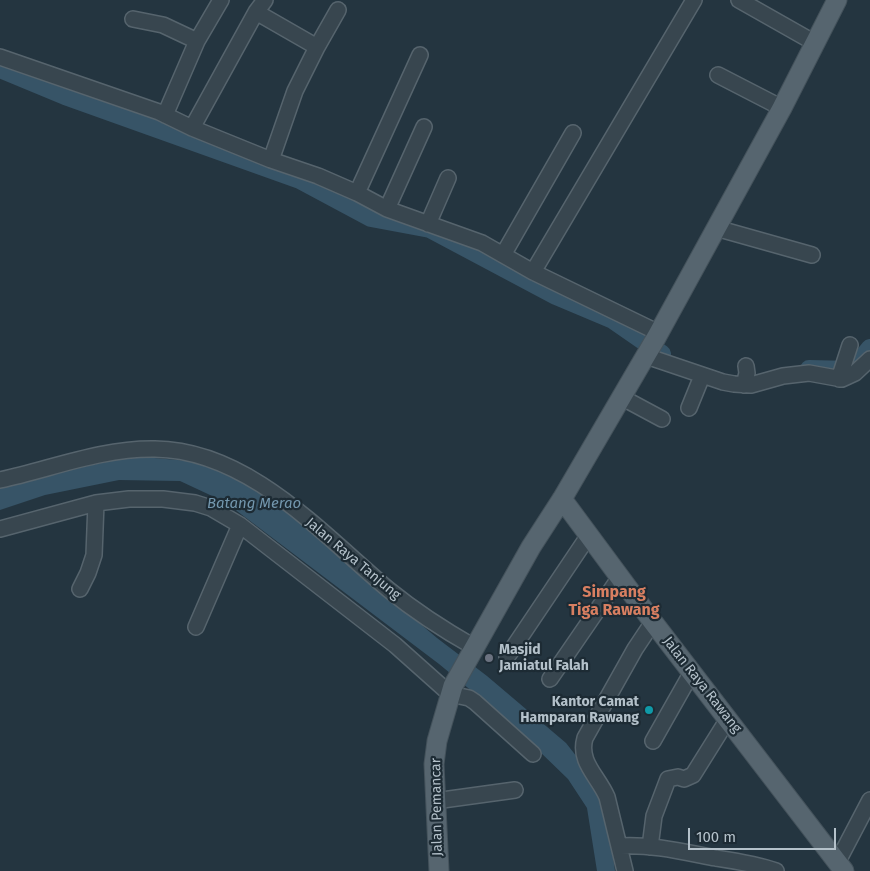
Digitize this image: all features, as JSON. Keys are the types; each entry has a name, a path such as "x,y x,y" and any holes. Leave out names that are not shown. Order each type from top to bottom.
{"main road":[{"name":"Jalan Pemancar","path":"439,871 434,764 437,741 451,690 471,651 531,547 562,499 652,345 782,108 837,0"},
{"name":"Jalan Raya Rawang","path":"562,499 839,868"}],"street":[{"path":"165,115 197,42 221,0"},
{"path":"192,128 256,12 265,0"},
{"path":"533,272 694,0"},
{"path":"739,0 815,43"},
{"path":"271,160 295,92 338,10"},
{"path":"256,12 317,47"},
{"path":"133,19 163,25 197,42"},
{"path":"357,193 420,54"},
{"path":"0,57 165,115 271,160 318,176 387,209 482,243 533,272 702,376 734,384 745,376 751,385 794,374 841,372 848,378 870,359"},
{"path":"718,75 782,108"},
{"path":"387,209 424,127"},
{"path":"503,255 573,133"},
{"path":"428,224 448,178"},
{"path":"716,228 812,255"},
{"path":"841,372 850,345"},
{"path":"689,408 702,376"},
{"path":"621,397 662,419"},
{"name":"Jalan Raya Tanjung","path":"0,480 103,454 126,451 155,449 177,451 209,459 244,474 279,497 415,611 471,651"},
{"path":"0,529 96,502 154,499 195,503 211,508 240,525 451,690 475,702 533,754"},
{"path":"80,589 94,555 96,502"},
{"path":"196,627 240,525"},
{"path":"506,657 589,535"},
{"path":"550,679 620,577"},
{"path":"626,871 607,796 584,759 583,746 585,738 635,649 653,622"},
{"path":"653,741 692,672"},
{"path":"650,847 654,816 668,778 678,777 684,779 693,775 728,719"},
{"path":"435,801 515,790"},
{"path":"839,868 870,800"},
{"path":"620,846 636,845 650,847 742,862 776,871"}],"water":[{"name":"Batang Merao","path":"131,456 201,462 263,491 437,638 487,676 566,743 595,780 607,815 615,871 597,871 587,808 568,779 508,721 439,664 225,502 180,481 119,480 45,495 0,510 0,486"}],"waterway":[{"path":"0,69 65,96 300,180 371,218 430,229 556,296 613,320 662,354"},
{"path":"809,369 852,370 870,348"}],"place":[{"name":"Masjid Jamiatul Falah","path":"489,658"},
{"name":"Kantor Camat Hamparan Rawang","path":"649,710"}],"district":[{"name":"Simpang Tiga Rawang","path":"614,602"}]}
